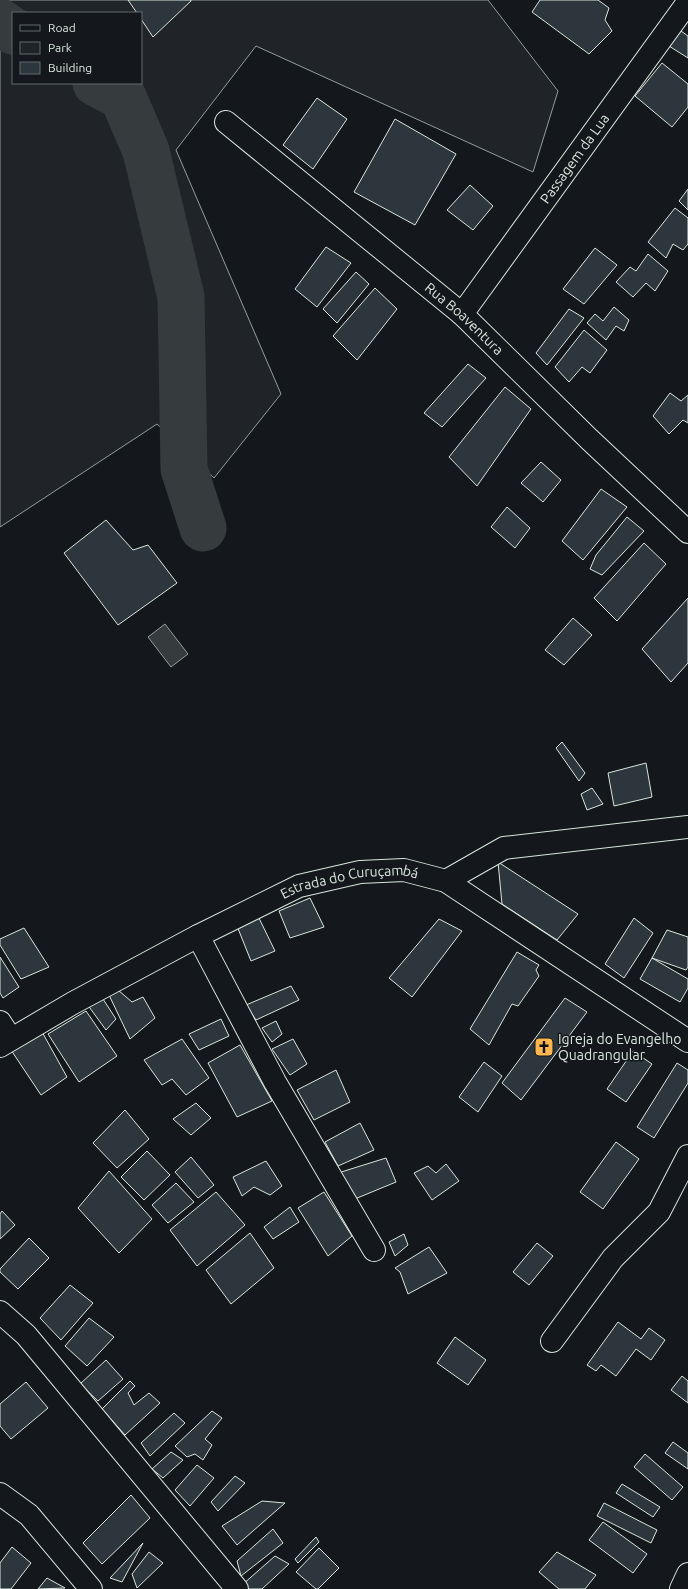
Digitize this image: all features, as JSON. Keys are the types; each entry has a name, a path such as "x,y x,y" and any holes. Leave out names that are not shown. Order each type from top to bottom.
{"street":[{"name":"Passagem da Lua","path":"462,314 688,2"},
{"name":"Rua Boaventura","path":"226,122 462,314 589,439 688,532"},
{"path":"446,881 504,848 688,827"},
{"name":"Estrada do Curuçambá","path":"4,1036 73,1003 198,936 299,886 360,872 404,870 446,881 688,1041"},
{"path":"198,936 275,1082 374,1250"},
{"path":"552,1340 613,1258 659,1212 688,1156"},
{"path":"0,1312 26,1335 237,1589"},
{"path":"0,1494 29,1516 91,1589"},
{"path":"681,1589 688,1574"}],"green space":[{"path":"0,0 488,0 558,91 533,172 256,46 176,150 281,394 214,478 157,424 0,527"}],"shaded area":[{"path":"165,624 188,654 171,667 148,637"}],"building":[{"path":"128,0 191,0 153,37 142,20 142,12 136,12"},
{"path":"540,0 598,0 609,8 605,20 612,31 589,54 532,12"},
{"path":"681,31 688,36 688,58 669,46"},
{"path":"662,63 688,84 688,107 672,127 635,96"},
{"path":"317,98 347,119 313,169 283,145"},
{"path":"395,119 456,154 415,225 354,192"},
{"path":"470,185 493,206 473,230 447,210"},
{"path":"688,189 688,210 679,201"},
{"path":"675,208 688,218 688,244 683,250 673,244 666,258 648,242"},
{"path":"326,247 351,263 317,307 295,289"},
{"path":"595,248 617,265 584,304 563,289"},
{"path":"648,254 668,271 655,291 646,283 633,297 616,282 630,267 636,271"},
{"path":"356,272 369,284 337,323 323,309"},
{"path":"375,288 397,309 357,360 333,336"},
{"path":"614,307 629,320 624,331 616,326 606,340 587,323 595,314 603,321"},
{"path":"569,309 584,318 547,365 536,353"},
{"path":"584,330 607,350 590,373 582,367 569,382 555,367"},
{"path":"468,364 486,378 442,427 424,413"},
{"path":"505,387 531,409 477,486 449,457"},
{"path":"670,393 681,401 688,395 688,423 683,420 669,434 653,416"},
{"path":"541,462 561,480 543,502 521,483"},
{"path":"601,489 627,507 583,560 562,541"},
{"path":"507,507 530,528 515,548 491,527"},
{"path":"627,517 644,531 602,575 590,569 596,555"},
{"path":"106,520 133,550 148,545 177,583 118,625 64,553"},
{"path":"644,543 666,564 617,621 594,598"},
{"path":"688,598 688,663 671,682 642,649"},
{"path":"573,618 592,635 564,665 545,650"},
{"path":"562,742 585,773 579,781 556,748"},
{"path":"646,763 652,797 614,806 608,773"},
{"path":"592,788 603,804 587,810 581,794"},
{"path":"498,862 578,914 557,940 502,904"},
{"path":"310,898 324,927 290,938 279,911"},
{"path":"257,914 275,951 251,961 237,926"},
{"path":"634,918 653,933 624,978 605,964"},
{"path":"439,919 462,931 412,997 389,978"},
{"path":"24,928 49,967 21,979 0,945 0,939"},
{"path":"667,930 688,937 688,967 686,970 652,958"},
{"path":"517,952 539,965 536,970 539,976 518,1006 512,1004 489,1045 470,1029"},
{"path":"0,957 19,987 3,998 0,993"},
{"path":"652,958 688,979 688,988 680,1002 640,979"},
{"path":"291,986 299,1000 256,1020 246,1005"},
{"path":"118,990 132,1002 143,997 155,1018 130,1039 109,995"},
{"path":"101,996 116,1019 106,1030 87,1004"},
{"name":"Igreja do Evangelho Quadrangular","path":"565,998 587,1012 521,1100 502,1083"},
{"path":"86,1011 117,1056 79,1082 48,1034"},
{"path":"221,1019 229,1036 199,1050 189,1034"},
{"path":"276,1021 282,1034 272,1042 262,1028"},
{"path":"41,1030 67,1077 41,1095 11,1050"},
{"path":"182,1039 209,1078 186,1095 172,1079 162,1085 144,1060"},
{"path":"293,1039 307,1064 290,1075 272,1049"},
{"path":"240,1045 272,1101 237,1117 208,1063"},
{"path":"633,1051 652,1064 626,1102 607,1089"},
{"path":"484,1062 502,1076 478,1112 459,1097"},
{"path":"677,1063 688,1070 688,1083 654,1138 637,1127"},
{"path":"336,1070 350,1102 314,1120 297,1090"},
{"path":"196,1103 211,1118 191,1135 173,1119"},
{"path":"125,1110 149,1139 117,1168 93,1143"},
{"path":"360,1123 374,1150 338,1166 325,1142"},
{"path":"616,1142 639,1159 603,1209 580,1192"},
{"path":"147,1151 170,1175 144,1200 121,1177"},
{"path":"191,1157 214,1185 198,1198 175,1172"},
{"path":"386,1158 396,1182 350,1201 338,1173"},
{"path":"266,1161 282,1186 270,1195 254,1187 242,1196 233,1177"},
{"path":"446,1164 459,1181 432,1200 414,1173 428,1166 436,1173"},
{"path":"109,1171 152,1219 119,1253 78,1208"},
{"path":"176,1183 194,1202 168,1223 152,1205"},
{"path":"216,1192 245,1225 197,1266 170,1230"},
{"path":"324,1192 352,1236 328,1256 298,1208"},
{"path":"290,1207 299,1222 273,1239 264,1227"},
{"path":"2,1211 15,1225 0,1239 0,1214"},
{"path":"250,1233 274,1268 231,1304 206,1270"},
{"path":"404,1234 408,1245 395,1256 389,1242"},
{"path":"29,1238 49,1258 18,1289 0,1272 0,1269"},
{"path":"537,1243 553,1256 529,1285 513,1272"},
{"path":"429,1247 447,1273 408,1294 400,1272 395,1268"},
{"path":"70,1285 93,1303 61,1340 40,1318"},
{"path":"89,1318 114,1337 87,1366 65,1346"},
{"path":"618,1322 641,1339 649,1328 665,1340 651,1360 636,1349 616,1376 601,1365 596,1371 587,1365"},
{"path":"455,1337 486,1360 468,1385 437,1363"},
{"path":"106,1360 123,1379 98,1401 80,1384"},
{"path":"682,1376 688,1381 688,1403 671,1390"},
{"path":"130,1381 135,1386 128,1393 134,1405 149,1393 160,1403 125,1435 102,1409"},
{"path":"26,1382 48,1408 11,1439 0,1426 0,1404"},
{"path":"212,1411 222,1418 205,1439 212,1445 203,1460 195,1454 187,1457 175,1446"},
{"path":"174,1413 185,1423 150,1456 141,1443"},
{"path":"673,1442 688,1453 688,1469 665,1453"},
{"path":"171,1452 183,1460 163,1478 152,1469"},
{"path":"645,1454 683,1487 672,1500 634,1467"},
{"path":"197,1465 214,1478 190,1506 175,1490"},
{"path":"235,1476 245,1483 218,1511 211,1502"},
{"path":"622,1484 660,1507 653,1517 616,1493"},
{"path":"131,1495 150,1518 102,1564 83,1543"},
{"path":"262,1501 285,1503 237,1545 222,1526"},
{"path":"604,1503 657,1530 651,1543 597,1516"},
{"path":"603,1522 647,1554 633,1573 589,1540"},
{"path":"273,1529 283,1543 241,1576 237,1561"},
{"path":"316,1537 319,1542 298,1563 295,1559"},
{"path":"143,1543 122,1582 110,1578"},
{"path":"12,1547 31,1563 11,1589 0,1589 0,1563"},
{"path":"319,1548 339,1568 318,1589 316,1589 296,1572"},
{"path":"149,1552 163,1563 137,1588 132,1574"},
{"path":"557,1552 596,1575 585,1589 559,1589 539,1572"},
{"path":"275,1556 289,1564 262,1589 245,1589 242,1585"},
{"path":"47,1578 65,1588 38,1589"}],"waterway":[{"path":"0,22 12,30"},
{"path":"98,84 123,97 146,151 181,297 184,469 203,528"}],"place":[{"name":"Igreja do Evangelho Quadrangular","path":"544,1047"}]}
